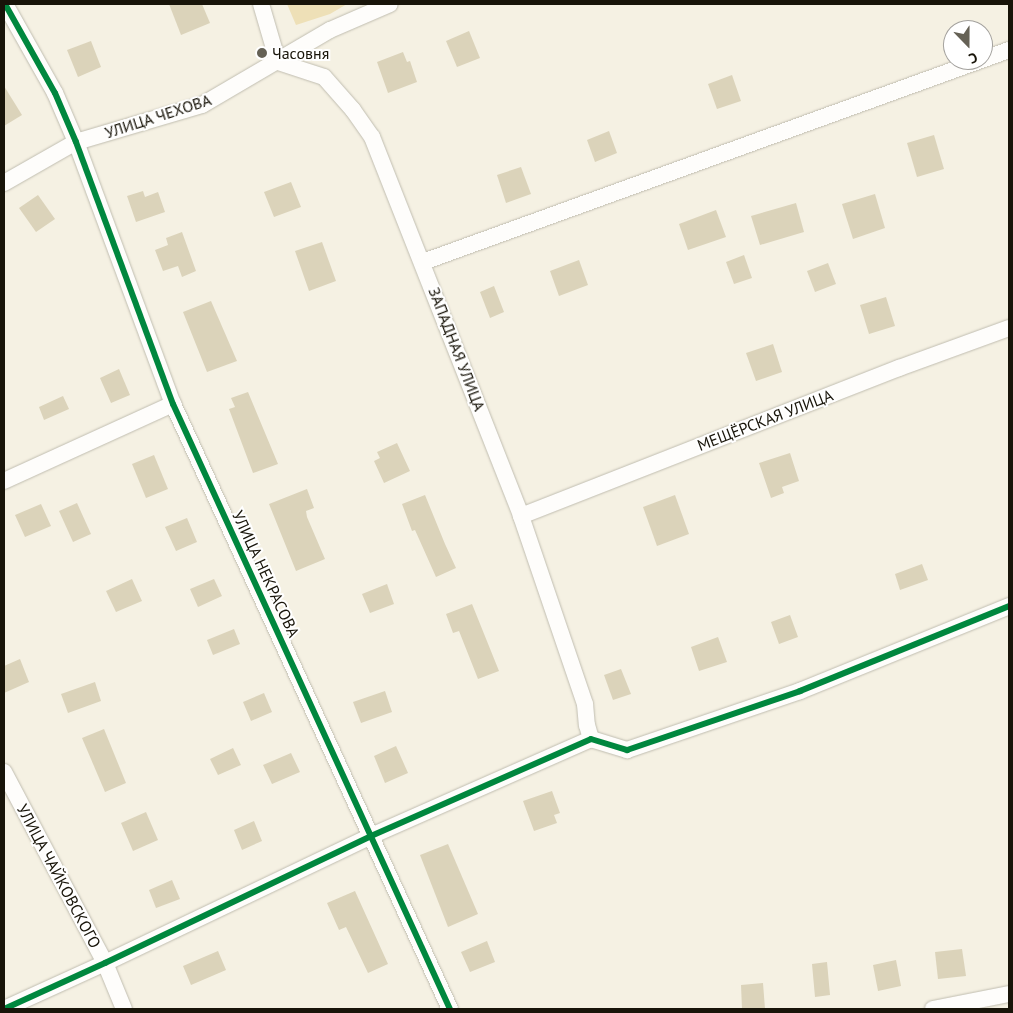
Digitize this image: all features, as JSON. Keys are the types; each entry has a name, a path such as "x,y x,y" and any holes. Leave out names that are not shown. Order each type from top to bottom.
{"street":[{"name":"УЛИЦА НЕКРАСОВА","path":"5,4 55,92 76,142 173,404 450,1009"},
{"path":"261,4 278,62"},
{"name":"УЛИЦА ЧЕХОВА","path":"4,183 76,142 202,105 330,30 390,4"},
{"path":"423,262 1009,50"},
{"name":"ЗАПАДНАЯ УЛИЦА","path":"278,62 324,77 353,110 372,137 423,262 521,516 585,704 591,740"},
{"name":"МЕЩЁРСКАЯ УЛИЦА","path":"521,516 899,368 1009,328"},
{"path":"4,481 173,404"},
{"path":"4,1009 371,836 591,740 627,750 800,691 1009,606"},
{"name":"УЛИЦА ЧАЙКОВСКОГО","path":"4,772 105,963 124,1009"},
{"path":"933,1009 1009,994"}],"shaded area":[{"path":"287,4 347,4 330,14 296,25"}],"building":[{"path":"169,4 202,4 210,23 181,35"},
{"path":"469,31 480,58 457,67 446,41"},
{"path":"91,41 101,67 78,77 67,50"},
{"path":"403,52 407,62 410,61 417,82 388,93 377,62"},
{"path":"732,75 741,101 717,109 708,84"},
{"path":"4,86 22,115 4,126"},
{"path":"609,131 617,153 595,162 587,140"},
{"path":"934,135 944,169 917,177 907,143"},
{"path":"521,167 531,194 506,203 497,175"},
{"path":"291,182 301,207 274,217 264,192"},
{"path":"143,191 145,197 158,192 165,212 136,222 127,196"},
{"path":"875,194 885,228 853,239 842,204"},
{"path":"38,195 55,219 36,232 19,208"},
{"path":"796,203 804,232 760,245 751,216"},
{"path":"716,210 726,237 688,250 679,224"},
{"path":"182,232 196,271 182,277 178,266 163,271 155,250 168,245 166,238"},
{"path":"322,242 336,281 309,291 295,251"},
{"path":"744,255 752,278 734,284 726,262"},
{"path":"579,260 588,285 559,296 550,271"},
{"path":"828,263 836,284 815,292 807,271"},
{"path":"494,286 504,312 490,318 480,292"},
{"path":"886,297 895,326 869,334 860,305"},
{"path":"211,301 237,361 207,372 183,312"},
{"path":"773,344 782,372 756,381 746,353"},
{"path":"119,369 130,395 111,403 100,378"},
{"path":"248,392 278,464 253,473 229,409 235,407 231,398"},
{"path":"63,396 69,409 44,420 39,407"},
{"path":"397,443 410,471 384,483 374,461 380,458 377,452"},
{"path":"790,453 799,481 782,487 784,493 771,498 759,463"},
{"path":"154,455 168,489 146,498 132,464"},
{"path":"307,489 314,508 306,511 307,517 325,559 296,571 269,504"},
{"path":"425,495 456,568 436,577 415,530 412,531 402,504"},
{"path":"675,495 689,534 657,546 643,507"},
{"path":"77,503 91,534 73,542 59,511"},
{"path":"41,504 51,526 25,537 15,515"},
{"path":"187,518 197,542 176,551 165,527"},
{"path":"922,564 928,580 900,590 895,574"},
{"path":"132,579 142,601 116,612 106,591"},
{"path":"214,579 222,596 198,607 190,589"},
{"path":"387,584 394,604 370,613 362,594"},
{"path":"472,604 499,671 478,679 459,631 453,633 446,614"},
{"path":"790,615 798,637 779,644 771,622"},
{"path":"234,629 240,644 213,655 207,640"},
{"path":"718,637 727,662 699,671 691,647"},
{"path":"20,659 29,682 4,693 4,666"},
{"path":"621,669 631,694 613,700 604,675"},
{"path":"95,682 101,701 68,713 61,694"},
{"path":"385,691 392,712 361,723 353,702"},
{"path":"264,693 272,712 251,721 243,702"},
{"path":"104,729 126,783 105,792 82,738"},
{"path":"396,746 408,773 385,783 374,756"},
{"path":"233,748 241,765 218,775 210,759"},
{"path":"291,753 300,772 272,784 263,765"},
{"path":"552,791 560,813 554,815 557,823 534,831 523,801"},
{"path":"146,812 158,840 133,851 121,823"},
{"path":"254,821 262,841 242,850 234,830"},
{"path":"448,844 478,914 448,927 420,855"},
{"path":"172,880 180,899 156,908 149,890"},
{"path":"355,891 388,964 368,973 346,927 339,930 327,903"},
{"path":"487,941 495,962 470,972 461,952"},
{"path":"962,949 966,976 938,979 935,952"},
{"path":"218,951 226,970 191,985 183,966"},
{"path":"896,960 901,986 878,991 873,965"},
{"path":"827,962 830,995 815,997 812,964"},
{"path":"763,983 765,1009 742,1009 741,985"}],"cycle path":[{"path":"5,4 55,93 76,142 173,404 450,1009"},
{"path":"4,1009 371,836 591,739 627,750 800,691 1009,606"}],"place":[{"name":"Часовня","path":"262,53"}]}
